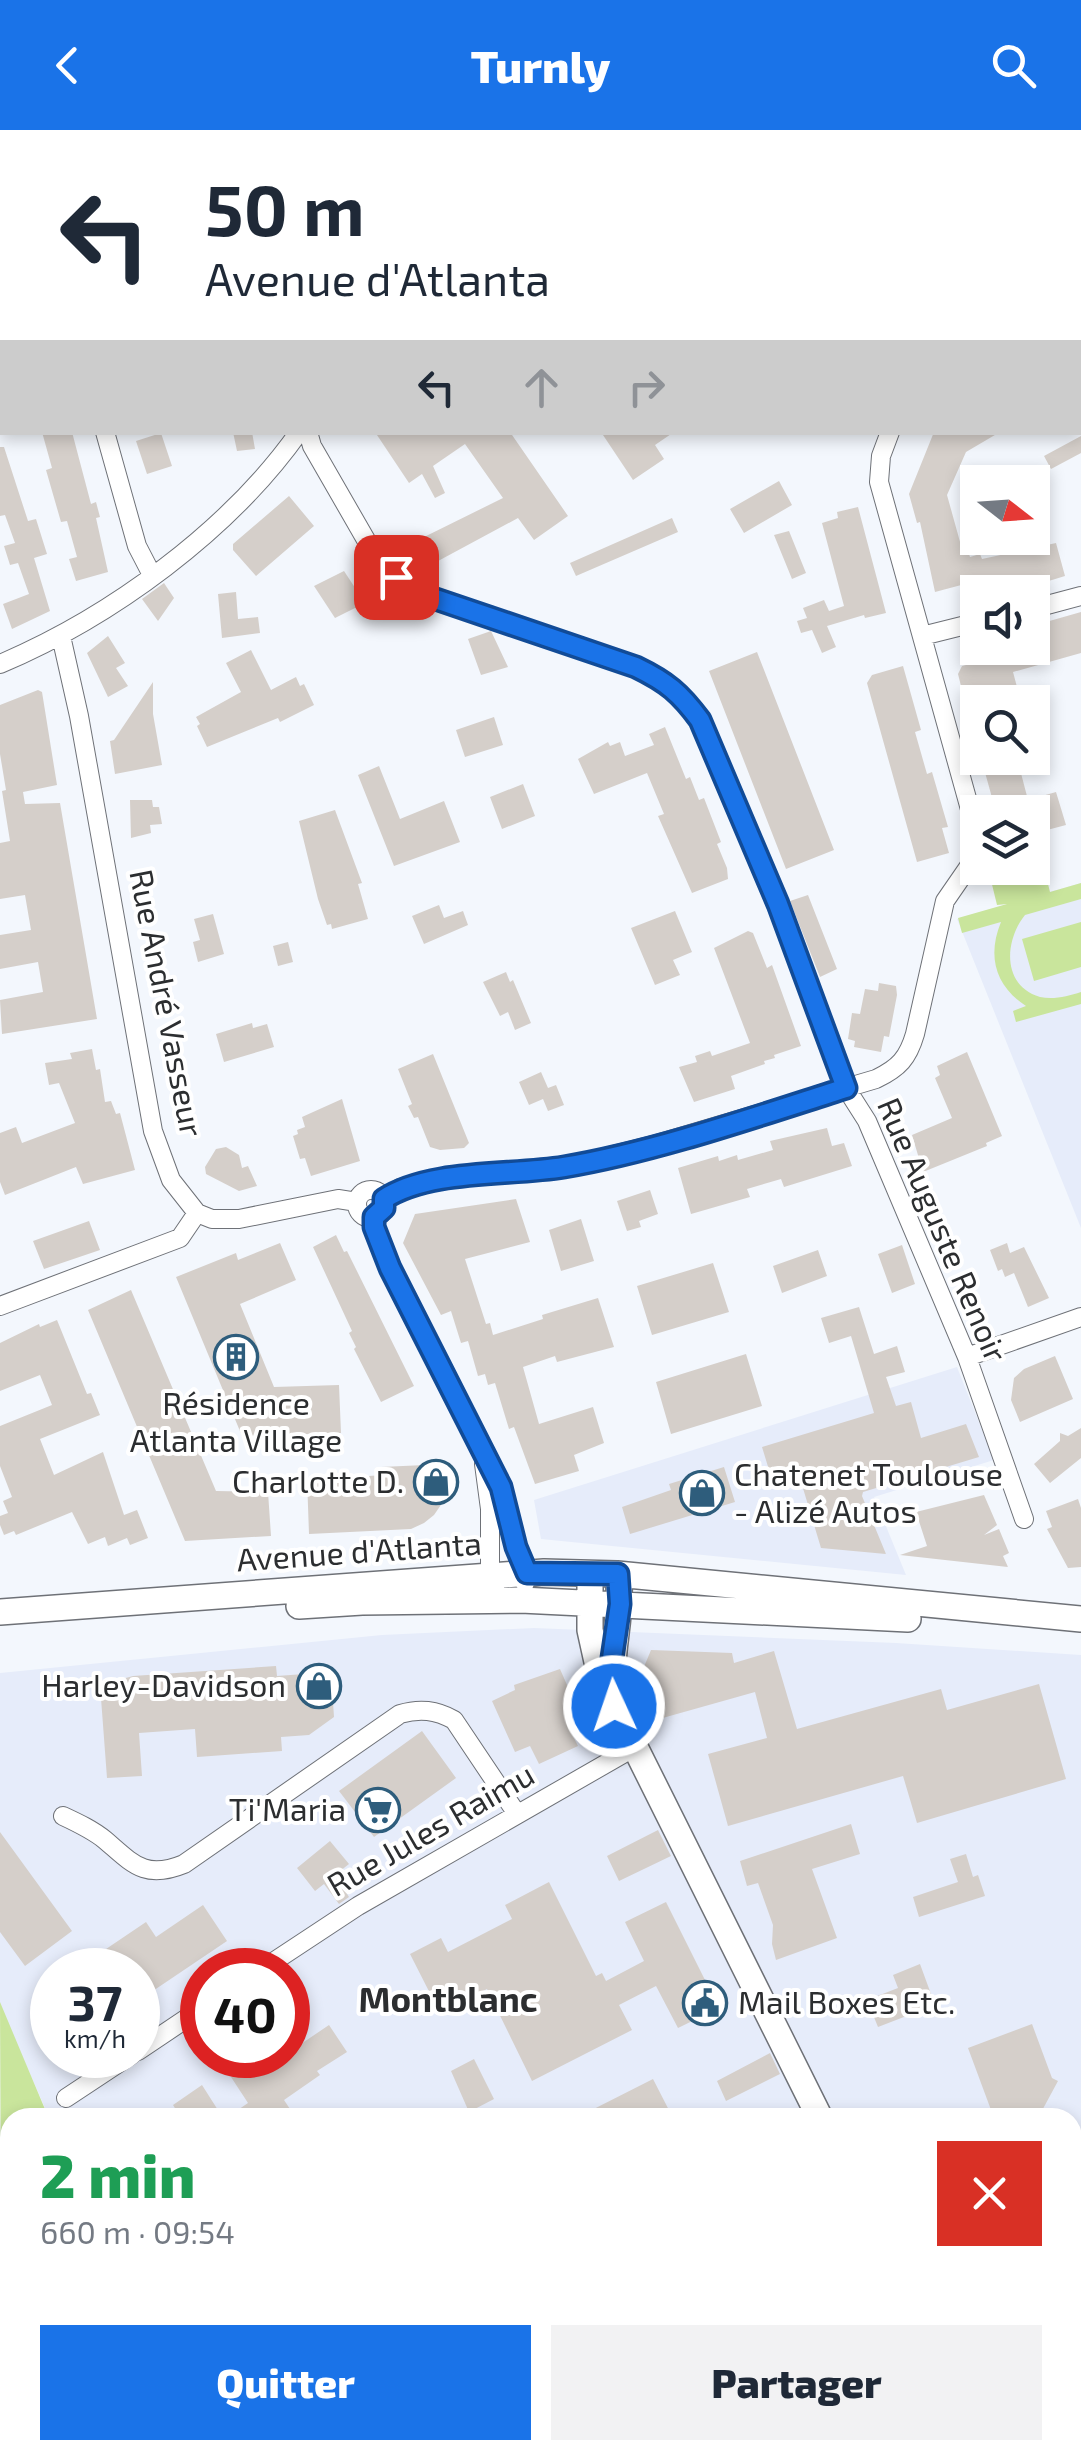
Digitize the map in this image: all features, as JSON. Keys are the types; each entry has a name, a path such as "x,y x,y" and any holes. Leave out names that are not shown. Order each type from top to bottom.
{"main road":[{"name":"Avenue d'Atlanta","path":"0,1612 490,1575 605,1573 1081,1619"},
{"path":"605,1573 588,1602 603,1689 815,2108"},
{"path":"605,1573 620,1604 612,1658 614,1706"},
{"name":"Avenue d'Atlanta","path":"0,1628 362,1602 510,1600 870,1616 1081,1636"}],"street":[{"path":"106,435 137,546 152,575"},
{"path":"0,664 61,636 152,575 222,520 297,435"},
{"name":"Rue Auguste Renoir","path":"309,435 377,559 396,577 421,594 636,667 666,682 700,720 778,904 846,1088 867,1120 966,1357 1024,1519"},
{"path":"889,435 881,456 879,482 965,795"},
{"path":"1050,604 1081,596"},
{"path":"922,636 960,626"},
{"name":"Rue André Vasseur","path":"61,636 76,700 153,1131 171,1180 197,1213"},
{"path":"384,1199 400,1188 430,1181 566,1167 653,1145 846,1088 898,1068 910,1052 944,901 960,879"},
{"path":"374,1217 362,1214 357,1202 361,1194 370,1190 384,1199 384,1208 374,1217 374,1227 390,1268 482,1449 501,1487 516,1547 527,1573 510,1600 490,1575 490,1509 482,1449"},
{"path":"0,1306 180,1238 197,1213 212,1219 239,1219 311,1203 357,1202"},
{"path":"966,1357 1081,1317"},
{"path":"63,1816 105,1840 124,1860 145,1869 167,1871 184,1864 400,1714 414,1710 454,1720 517,1814"},
{"name":"Rue Jules Raimu","path":"294,1948 358,1906 635,1748"},
{"path":"66,2098 96,2078"}],"shaded area":[{"path":"1081,883 1081,1228 957,919"},
{"path":"957,1367 994,1460 874,1497 906,1575 541,1539 534,1500"},
{"path":"534,1628 1081,1655 1081,2108 45,2108 32,2078 160,2078 160,1948 30,1948 30,2074 0,2006 0,1673 382,1635"}],"green space":[{"path":"1081,883 1081,899 1025,915 1013,937 1010,962 1019,983 1028,991 1056,998 1081,992 1081,1004 1016,1022 1013,1011 1026,1006 1007,989 997,969 995,947 1001,922 962,933 958,918 1007,904 997,905 992,885 1048,885 1050,892"},
{"path":"1081,922 1081,967 1034,981 1022,939"},
{"path":"0,2002 30,2078 44,2108 0,2108"}],"building":[{"path":"43,435 73,435 91,504 96,502 100,517 96,518 108,572 76,581 69,559 77,557 67,521 61,522 46,470 52,468"},
{"path":"162,435 172,466 147,474 136,441"},
{"path":"234,435 253,435 255,449 237,451"},
{"path":"377,435 512,435 568,516 534,540 518,518 427,567 414,542 503,498 465,444 433,466 445,493 435,498 422,474 409,483"},
{"path":"603,435 670,435 655,445 664,459 633,480"},
{"path":"933,435 995,435 966,452 947,495 960,555 980,555 982,559 1050,555 1050,544 1056,543 1065,576 1050,581 1050,575 960,575 960,585 935,592 920,522 917,523 909,494"},
{"path":"1081,436 1081,453 1051,469 1044,456"},
{"path":"0,447 4,447 28,521 36,519 47,554 34,558 50,611 12,629 3,604 29,594 18,563 10,565 4,546 15,543 5,515 0,516"},
{"path":"779,481 792,505 744,533 730,509"},
{"path":"289,496 314,526 256,576 233,550 233,544"},
{"path":"858,507 886,613 827,626 836,647 822,653 812,630 801,633 797,621 807,618 803,608 824,600 829,611 844,606 822,523 838,518 837,512"},
{"path":"672,518 678,532 576,576 570,563"},
{"path":"789,531 806,573 792,579 774,535"},
{"path":"344,571 365,603 335,618 314,586"},
{"path":"164,583 174,598 158,621 142,599"},
{"path":"236,592 238,619 258,617 260,633 222,638 218,594"},
{"path":"1081,612 1081,653 1050,662 1050,621"},
{"path":"491,631 508,667 481,675 468,639"},
{"path":"108,636 125,663 116,668 128,686 108,697 87,653"},
{"path":"251,650 271,690 296,677 314,705 280,722 278,718 207,747 196,717 241,692 226,663"},
{"path":"757,652 834,850 786,869 709,671"},
{"path":"1038,665 1013,672 1016,685 961,685 958,674 962,666"},
{"path":"903,666 921,730 915,732 948,827 942,828 949,853 917,862 867,683 872,675"},
{"path":"153,682 153,714 162,765 115,774 110,741"},
{"path":"38,690 42,692 57,785 23,792 25,804 60,803 97,1019 2,1034 0,1000 43,992 38,962 0,969 0,935 31,930 25,895 0,899 0,843 10,841 2,791 6,790 0,754 0,705"},
{"path":"494,717 503,745 465,757 456,730"},
{"path":"665,727 686,779 690,777 699,800 704,798 727,868 728,879 692,893 658,816 664,814 647,773 594,794 578,759 608,742 610,746 620,742 625,756 654,745 649,734"},
{"path":"379,766 400,819 444,801 460,842 394,866 358,775"},
{"path":"986,775 1021,775 1027,795 991,795"},
{"path":"523,784 535,816 502,829 490,797"},
{"path":"1056,792 1066,825 1050,829 1050,795 1046,795"},
{"path":"130,800 152,800 153,807 159,807 162,824 150,825 151,833 131,838"},
{"path":"335,810 362,883 358,884 368,919 332,929 318,899 299,821"},
{"path":"808,895 837,969 820,977 790,901"},
{"path":"439,905 444,918 463,911 468,925 424,944 412,916"},
{"path":"675,911 692,952 673,960 680,975 655,985 631,928"},
{"path":"213,914 224,954 198,962 193,942 200,940 194,919"},
{"path":"748,931 753,933 767,968 772,965 801,1046 731,1076 735,1089 694,1102 679,1067 697,1062 695,1056 710,1051 712,1056 750,1043 714,948"},
{"path":"288,942 293,962 278,966 273,946"},
{"path":"506,972 531,1023 515,1030 508,1012 500,1016 483,982"},
{"path":"879,983 896,986 897,995 889,1037 884,1036 881,1052 854,1047 855,1041 848,1039 852,1013 860,1014 865,989 878,991"},
{"path":"252,1023 253,1028 267,1024 274,1047 224,1062 216,1034"},
{"path":"92,1049 96,1070 100,1069 105,1102 111,1101 116,1114 120,1113 135,1170 83,1184 76,1167 5,1195 0,1182 0,1133 16,1127 22,1143 75,1123 59,1083 49,1085 45,1063 72,1059 70,1053"},
{"path":"967,1052 1002,1136 923,1172 912,1135 952,1118 935,1078 940,1075 937,1066"},
{"path":"433,1054 469,1143 464,1148 430,1147 418,1117 414,1118 408,1106 412,1104 398,1069"},
{"path":"541,1072 548,1088 556,1085 564,1105 548,1111 543,1099 529,1105 519,1082"},
{"path":"342,1099 360,1161 311,1176 305,1158 300,1159 293,1136 305,1127 302,1117"},
{"path":"827,1128 832,1146 844,1143 852,1166 784,1187 781,1179 747,1189 750,1197 691,1214 678,1168 718,1156 719,1161 737,1155 738,1160 773,1150 770,1141"},
{"path":"226,1147 239,1155 242,1168 248,1166 257,1186 239,1191 206,1174 205,1167 216,1149"},
{"path":"650,1190 658,1214 639,1221 641,1227 627,1231 617,1201"},
{"path":"516,1199 530,1242 465,1259 493,1335 598,1298 614,1347 557,1362 555,1356 523,1367 539,1424 593,1407 604,1443 574,1455 579,1471 535,1484 514,1427 509,1429 495,1383 488,1385 485,1374 478,1376 468,1341 461,1343 451,1311 441,1315 403,1243 415,1214"},
{"path":"581,1219 594,1261 561,1271 549,1230"},
{"path":"89,1221 100,1250 44,1269 33,1241"},
{"path":"336,1235 414,1386 381,1402 354,1349 349,1333 352,1331 313,1247"},
{"path":"280,1243 296,1280 240,1304 274,1387 339,1385 341,1433 242,1436 176,1277 236,1253 238,1260"},
{"path":"1007,1243 1010,1253 1024,1247 1049,1298 1028,1307 1014,1273 1005,1277 1002,1269 998,1271 990,1250"},
{"path":"902,1245 915,1284 892,1293 878,1254"},
{"path":"818,1250 827,1276 782,1293 773,1266"},
{"path":"713,1263 729,1312 652,1335 637,1286"},
{"path":"131,1290 216,1491 268,1492 271,1536 185,1541 88,1310"},
{"path":"859,1307 874,1354 897,1346 905,1372 886,1377 896,1406 911,1402 921,1438 966,1424 979,1457 863,1492 886,1554 821,1548 799,1475 773,1483 762,1447 874,1413 851,1336 829,1343 821,1318"},
{"path":"57,1320 87,1394 91,1393 100,1415 40,1439 54,1475 103,1452 124,1515 137,1510 148,1538 130,1545 127,1538 108,1546 105,1537 88,1544 72,1512 16,1535 14,1531 4,1535 0,1525 0,1516 8,1513 3,1501 12,1497 0,1466 0,1426 52,1405 40,1375 0,1391 0,1343 39,1324 40,1327"},
{"path":"746,1354 762,1406 671,1434 656,1382"},
{"path":"1055,1356 1073,1399 1020,1422 1011,1400 1014,1378 1024,1369"},
{"path":"1081,1428 1081,1458 1050,1483 1034,1464 1060,1441 1060,1433 1068,1436"},
{"path":"447,1464 445,1499 424,1523 411,1529 309,1534 307,1478 382,1475 381,1467"},
{"path":"724,1467 735,1502 630,1534 622,1507 671,1490 669,1484"},
{"path":"984,1495 997,1525 984,1535 999,1529 1009,1553 1003,1556 1008,1567 900,1555 927,1546 916,1512"},
{"path":"1078,1499 1081,1567 1068,1568 1047,1529 1052,1527 1046,1511"},
{"path":"651,1650 732,1653 734,1663 774,1651 797,1729 941,1689 947,1710 1039,1684 1066,1779 917,1823 903,1776 728,1826 708,1754 767,1738 755,1692 652,1721 641,1692 641,1674"},
{"path":"276,1666 277,1676 331,1672 334,1717 309,1735 281,1737 282,1751 197,1757 195,1729 139,1733 142,1776 107,1778 100,1685 133,1676"},
{"path":"560,1669 585,1726 571,1732 578,1746 539,1764 530,1746 515,1752 492,1701 515,1690 514,1685"},
{"path":"422,1731 456,1778 374,1837 339,1791"},
{"path":"851,1824 860,1854 812,1869 837,1938 776,1960 773,1925 758,1883 747,1886 740,1861"},
{"path":"658,1830 671,1856 619,1881 607,1856"},
{"path":"0,1832 72,1931 49,1948 30,1948 30,1962 25,1966 0,1932"},
{"path":"330,1841 349,1864 335,1875 349,1897 339,1904 324,1884 315,1891 297,1868"},
{"path":"966,1854 973,1877 978,1875 985,1896 919,1917 913,1897 958,1882 950,1859"},
{"path":"549,1882 596,1976 602,1973 606,1981 644,1961 625,1922 666,1902 719,2008 678,2028 656,1986 619,2005 632,2030 532,2081 487,1989 440,2013 410,1954 441,1938 448,1952 512,1919 505,1905"},
{"path":"203,1905 227,1941 217,1948 180,1948 180,1973 160,1986 160,1948 108,1948 146,1922 156,1937"},
{"path":"920,1964 935,2005 878,2027 867,2000 898,1988 893,1975"},
{"path":"1032,2024 1052,2078 1058,2081 1043,2108 990,2108 968,2048"},
{"path":"329,2025 347,2052 317,2071 320,2075 284,2100 289,2108 241,2108 248,2103 232,2078 310,2078 310,2038"},
{"path":"770,2053 780,2074 726,2101 717,2081"},
{"path":"474,2059 494,2099 477,2108 467,2108 451,2071"},
{"path":"653,2079 668,2108 596,2108"},
{"path":"202,2085 217,2108 175,2108 173,2105"}],"place":[{"name":"Résidence Atlanta Village","path":"236,1357"},
{"name":"Charlotte D.","path":"436,1482"},
{"name":"Chatenet Toulouse - Alizé Autos","path":"702,1493"},
{"name":"Harley-Davidson","path":"319,1686"},
{"name":"Ti'Maria","path":"378,1810"},
{"name":"Mail Boxes Etc.","path":"705,2003"}],"district":[{"name":"Montblanc","path":"448,2000"}],"route":[{"path":"396,577 421,594 636,667 666,682 684,699 700,720 778,904 846,1088 566,1167 430,1181 400,1188 384,1199 384,1208 374,1217 377,1238 390,1268 501,1487 516,1547 527,1573 618,1574 620,1604 612,1658 614,1706"}]}
